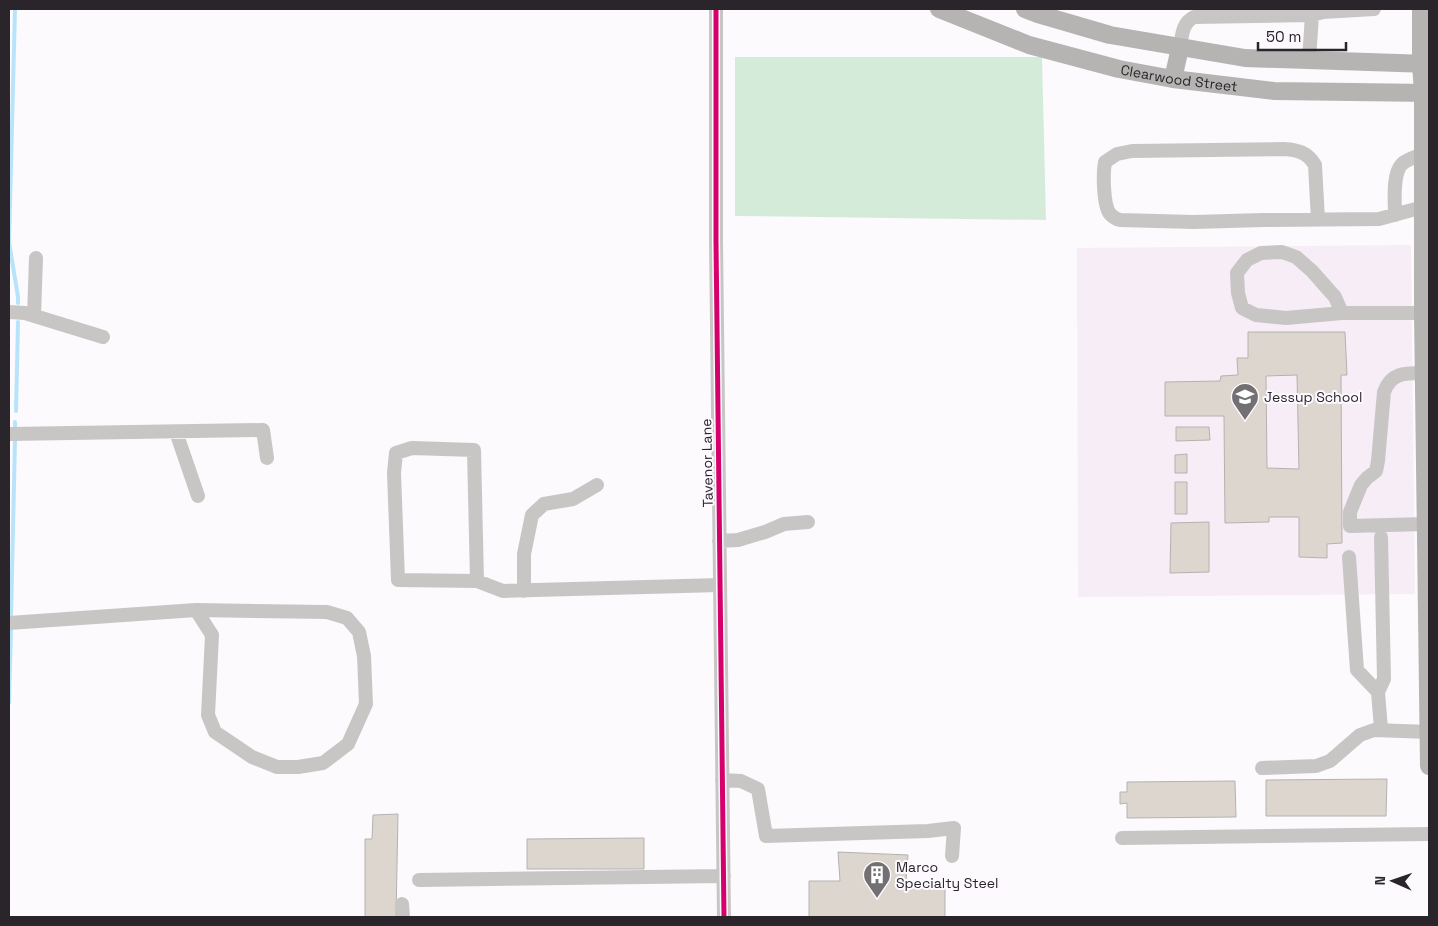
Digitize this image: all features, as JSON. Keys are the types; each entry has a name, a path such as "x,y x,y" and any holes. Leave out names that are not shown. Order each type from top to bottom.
{"main road":[{"name":"Clearwood Street","path":"939,9 1029,45 1119,69 1173,79 1274,91 1426,93"},
{"path":"1025,9 1110,35 1245,58 1425,64"},
{"path":"1421,9 1426,93 1423,206 1426,313 1424,373 1428,524 1429,766"},
{"path":"1173,79 1180,48"}],"street":[{"name":"Tavenor Lane","path":"716,9 716,241 724,917"},
{"path":"1180,48 1185,25 1194,17 1312,15 1323,12 1374,9"},
{"path":"1309,60 1312,15"},
{"path":"1318,220 1315,165 1311,158 1297,150 1132,151 1117,154 1106,162 1104,170 1106,204 1110,214 1120,220 1194,222 1263,220 1318,220 1378,219 1423,206"},
{"path":"1395,215 1395,180 1400,165 1423,154"},
{"path":"1342,313 1335,297 1312,271 1296,257 1282,252 1261,253 1247,260 1237,273 1238,293 1242,308 1256,314 1286,318 1342,313 1426,313"},
{"path":"34,316 36,258"},
{"path":"9,312 24,313 103,337"},
{"path":"1424,373 1406,373 1391,379 1386,384 1376,471 1361,485 1350,512 1350,526 1428,524"},
{"path":"9,434 263,430 267,458"},
{"path":"176,432 198,496"},
{"path":"477,581 474,450 412,448 396,453 394,473 398,580 477,581 503,591 720,585"},
{"path":"524,591 524,554 532,515 544,504 573,499 597,485"},
{"path":"719,541 738,540 784,524 808,522"},
{"path":"1381,537 1384,678 1378,692 1381,729"},
{"path":"1349,557 1357,670 1378,692"},
{"path":"9,623 196,610 327,612 347,618 359,632 364,656 366,704 348,744 323,763 298,767 277,767 252,757 215,732 208,715 212,634 196,610"},
{"path":"1262,768 1316,766 1330,761 1360,735 1374,730 1429,732"},
{"path":"722,780 741,781 758,789 766,836 928,831 954,828 952,856"},
{"path":"1122,838 1429,834"},
{"path":"419,880 724,876"}],"shaded area":[{"name":"Jessup School","path":"1411,245 1415,594 1078,597 1077,248"}],"green space":[{"path":"735,57 1042,57 1046,220 735,216"}],"building":[{"path":"1248,332 1345,332 1347,375 1341,375 1342,543 1327,544 1327,558 1299,557 1299,517 1269,517 1269,522 1225,523 1224,416 1165,416 1165,382 1220,381 1221,376 1238,375 1237,358 1248,358","holes":["1297,375 1299,469 1267,468 1266,376"]},
{"path":"1176,427 1209,427 1210,440 1176,441"},
{"path":"1187,454 1187,473 1175,473 1175,455"},
{"path":"1175,482 1187,482 1187,514 1175,514"},
{"path":"1209,522 1209,572 1170,573 1171,523"},
{"path":"1387,779 1386,816 1266,816 1266,780"},
{"path":"1235,781 1236,817 1127,818 1127,803 1120,804 1120,792 1127,792 1127,782"},
{"path":"398,814 396,917 365,917 365,839 372,839 373,815"},
{"path":"644,838 644,869 527,869 527,839"},
{"name":"Marco Specialty Steel","path":"838,852 908,855 906,881 945,882 945,917 809,917 809,881 840,881"}],"waterway":[{"path":"15,9 9,242 18,303"},
{"path":"16,411 18,322"},
{"path":"15,422 15,427"},
{"path":"11,617 15,440"},
{"path":"9,703 11,629"}],"cycle path":[{"path":"716,9 716,241 724,917"}],"place":[{"name":"Jessup School","path":"1245,421"},
{"name":"Marco Specialty Steel","path":"877,899"}]}
